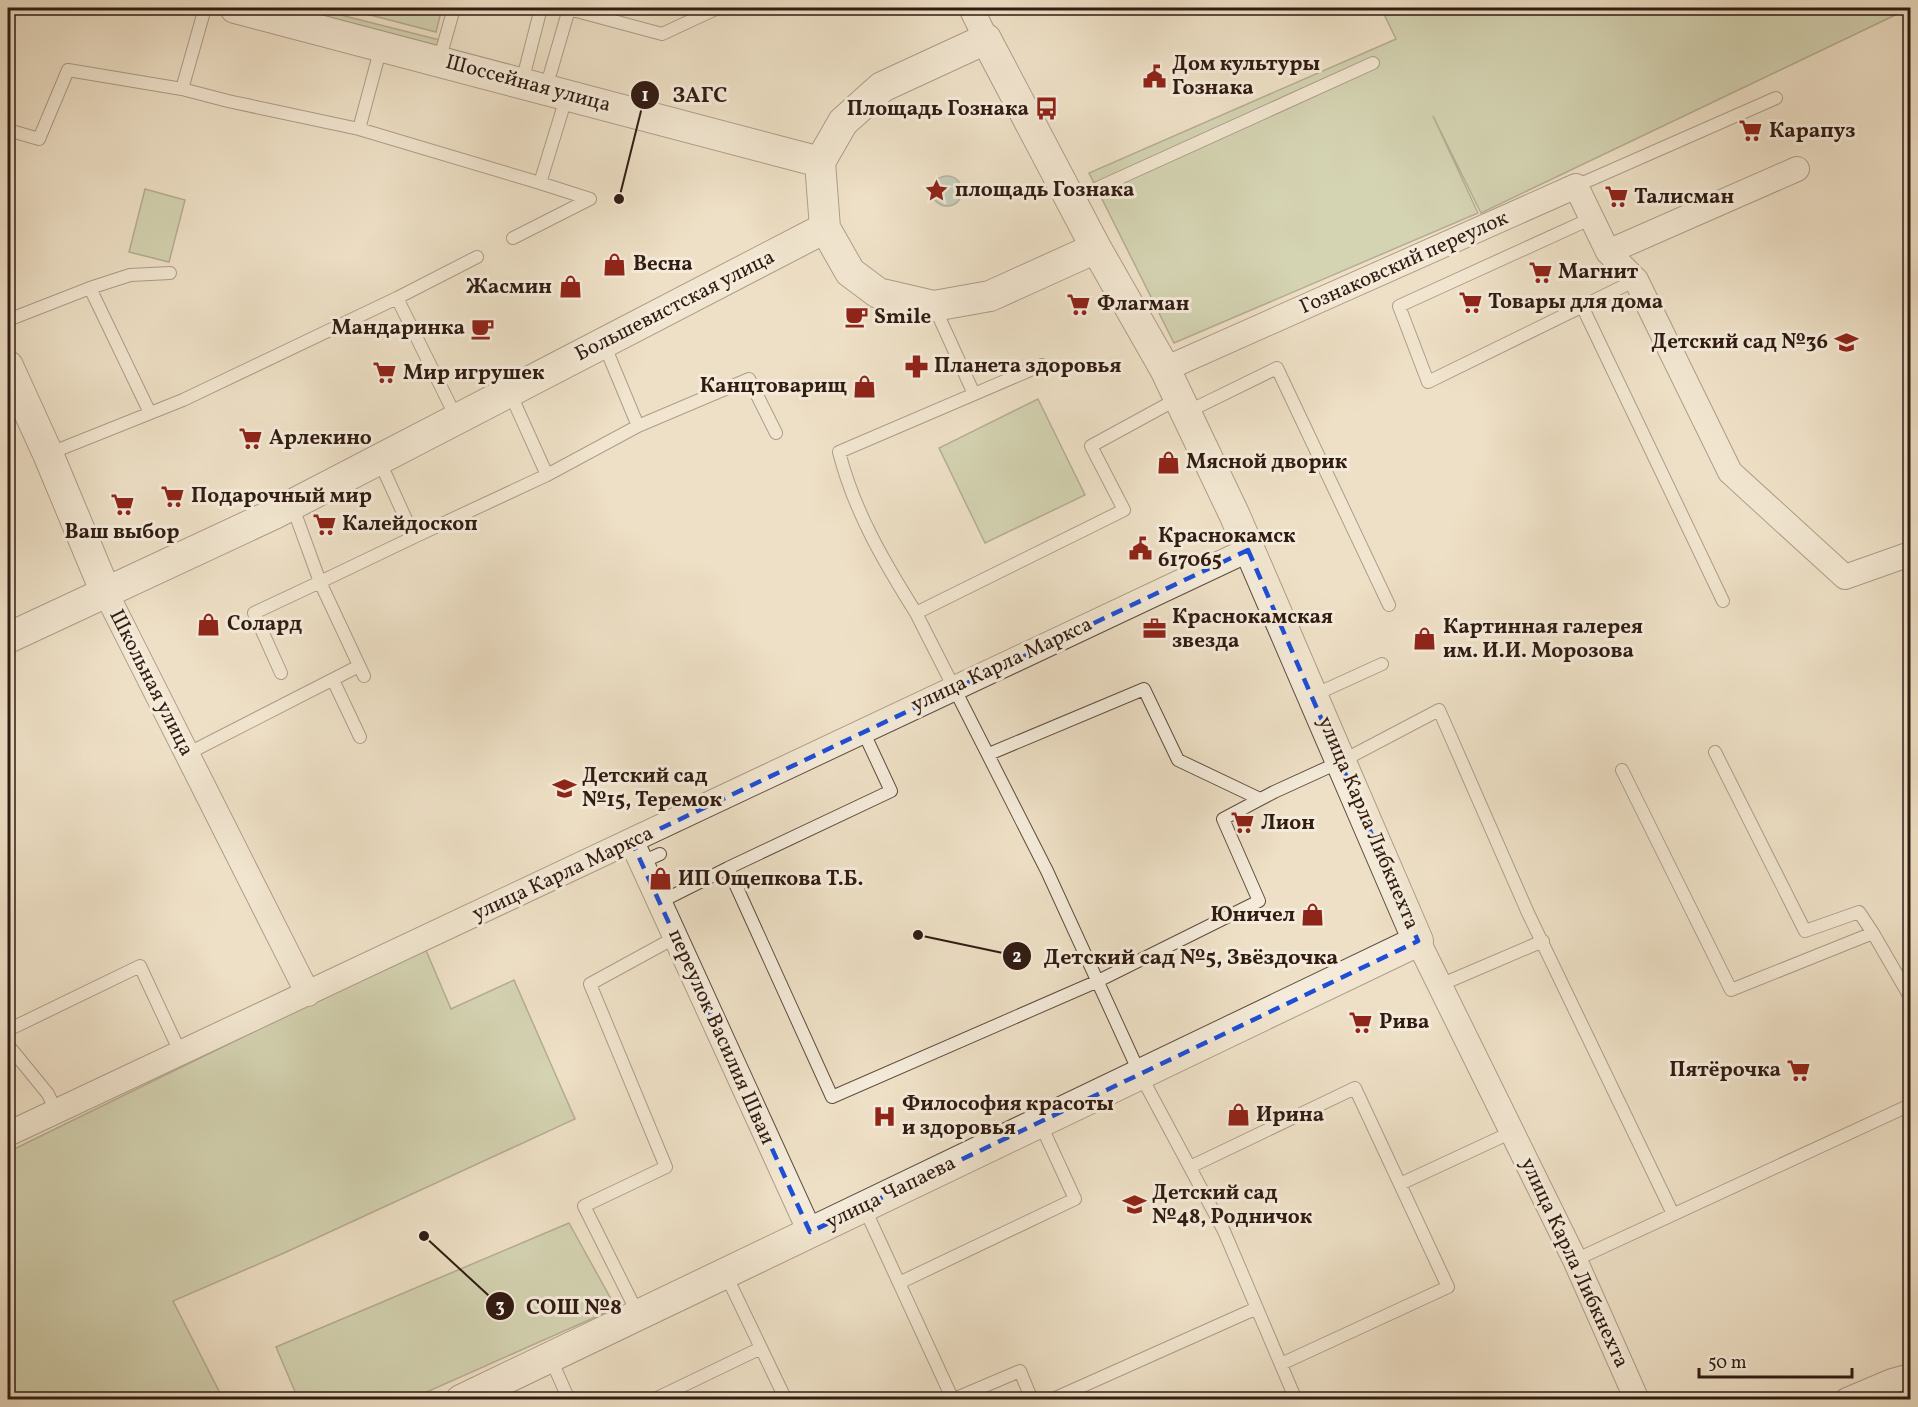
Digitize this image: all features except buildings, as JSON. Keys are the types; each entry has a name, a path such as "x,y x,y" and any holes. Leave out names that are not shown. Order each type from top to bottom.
{"street":[{"name":"Шоссейная улица","path":"238,8 820,162"},
{"path":"971,8 986,39 882,87 843,122 820,162 825,228 850,272 878,292 934,306 990,296 1096,248"},
{"name":"улица Карла Либкнехта","path":"986,39 1182,406 1314,695 1418,941 1575,1260 1637,1400"},
{"path":"1608,252 1797,168"},
{"path":"1576,186 1608,252 1636,280 1730,472 1845,578 1911,554"},
{"name":"Гознаковский переулок","path":"1164,369 1576,186"},
{"name":"Большевистская улица","path":"8,638 292,504 825,228"},
{"name":"Школьная улица","path":"8,366 48,454 106,593 308,994"},
{"name":"улица Карла Маркса","path":"8,1134 308,994 644,853 863,731 1248,550"},
{"name":"переулок Василия Шваи","path":"644,853 660,902 810,1232"},
{"name":"улица Чапаева","path":"461,1400 1418,941"},
{"path":"1847,1400 1892,1381 1911,1376"}],"lane":[{"path":"182,88 205,8"},
{"path":"439,61 454,8"},
{"path":"540,183 545,88 541,8"},
{"path":"545,88 569,9 594,11 662,34 718,8"},
{"path":"358,129 382,46"},
{"path":"1070,200 1373,63"},
{"path":"8,130 39,139 68,70 182,88 228,101 358,129 590,198 513,238"},
{"path":"1576,186 1776,98"},
{"path":"1590,219 1399,306 1428,382 1636,280"},
{"path":"48,454 183,400 397,298 477,257"},
{"path":"8,320 130,275 170,273"},
{"path":"90,288 150,413"},
{"path":"397,298 457,419"},
{"path":"934,306 974,394"},
{"path":"1582,306 1723,601"},
{"path":"604,342 638,426"},
{"path":"1042,365 838,452 847,485 860,514 955,687 1098,981 1140,1074 1224,1231 1296,1400"},
{"path":"916,613 1124,510 1091,446 1277,368 1389,604"},
{"path":"281,673 254,613 547,475 638,426 749,379 776,433"},
{"path":"509,392 547,475"},
{"path":"379,459 414,537"},
{"path":"187,754 333,680 361,671 320,582 292,504"},
{"path":"1314,695 1382,664"},
{"path":"333,680 360,737"},
{"path":"989,754 1144,689 1178,760 1260,799"},
{"path":"728,868 832,1097 1098,981 1259,901 1223,819 1342,761 1439,710 1528,913 1673,1214"},
{"path":"660,902 891,791 863,731"},
{"path":"1715,752 1805,931 1859,912 1909,990"},
{"path":"1623,770 1731,990 1873,933"},
{"path":"638,1314 584,1206 666,1167 590,984 676,937"},
{"path":"1440,985 1543,941"},
{"path":"8,1030 140,966 181,1054"},
{"path":"8,1045 48,1094 56,1111"},
{"path":"1190,1167 1355,1088 1448,1287 1281,1364"},
{"path":"1575,1260 1911,1105"},
{"path":"899,1284 1075,1199 1039,1122"},
{"path":"1400,1184 1512,1132"},
{"path":"863,1206 953,1399 1020,1371 1032,1400"},
{"path":"725,1273 786,1400"},
{"path":"1052,1400 1257,1308"},
{"path":"653,1400 761,1348"},
{"path":"550,1357 569,1400"}],"highlighted area":[{"path":"1248,550 1418,941 810,1232 632,842"}],"green space":[{"path":"259,8 313,8 440,40 437,53"},
{"path":"343,8 442,8 436,32"},
{"path":"1381,8 1910,8 1481,213 1433,116 1478,213 1174,343 1089,173 1396,39"},
{"path":"145,189 185,200 169,262 129,252"},
{"path":"1038,399 1085,495 985,543 939,448"},
{"path":"425,948 451,1009 514,980 575,1119 284,1253 173,1301 223,1399 8,1400 8,1152"},
{"path":"569,1223 616,1308 411,1399 280,1399 296,1394 276,1347"}],"water":[{"path":"947,176 953,177 961,185 961,197 953,205 947,206 941,205 933,197 932,191 933,185 941,177"}],"place":[{"name":"Дом культуры Гознака","path":"1154,76"},
{"name":"Площадь Гознака","path":"1047,109"},
{"name":"Карапуз","path":"1751,131"},
{"name":"площадь Гознака","path":"937,190"},
{"name":"Талисман","path":"1616,197"},
{"name":"ЗАГС","path":"619,199"},
{"name":"Весна","path":"615,264"},
{"name":"Магнит","path":"1540,272"},
{"name":"Жасмин","path":"570,287"},
{"name":"Товары для дома","path":"1470,302"},
{"name":"Флагман","path":"1079,304"},
{"name":"Smile","path":"856,317"},
{"name":"Мандаринка","path":"483,328"},
{"name":"Детский сад №36","path":"1846,342"},
{"name":"Планета здоровья","path":"916,366"},
{"name":"Мир игрушек","path":"385,373"},
{"name":"Канцтоварищ","path":"865,386"},
{"name":"Арлекино","path":"251,438"},
{"name":"Мясной дворик","path":"1168,462"},
{"name":"Подарочный мир","path":"173,496"},
{"name":"Ваш выбор","path":"122,504"},
{"name":"Калейдоскоп","path":"324,524"},
{"name":"Краснокамск 617065","path":"1140,548"},
{"name":"Солард","path":"209,624"},
{"name":"Краснокамская звезда","path":"1154,629"},
{"name":"Картинная галерея им. И.И. Морозова","path":"1425,639"},
{"name":"Детский сад №15, Теремок","path":"564,788"},
{"name":"Лион","path":"1243,823"},
{"name":"ИП Ощепкова Т.Б.","path":"660,879"},
{"name":"Юничел","path":"1313,915"},
{"name":"Детский сад №5, Звёздочка","path":"918,935"},
{"name":"Рива","path":"1361,1022"},
{"name":"Пятёрочка","path":"1799,1070"},
{"name":"Ирина","path":"1238,1115"},
{"name":"Философия красоты и здоровья","path":"884,1116"},
{"name":"Детский сад №48, Родничок","path":"1134,1205"},
{"name":"СОШ №8","path":"424,1236"}]}
